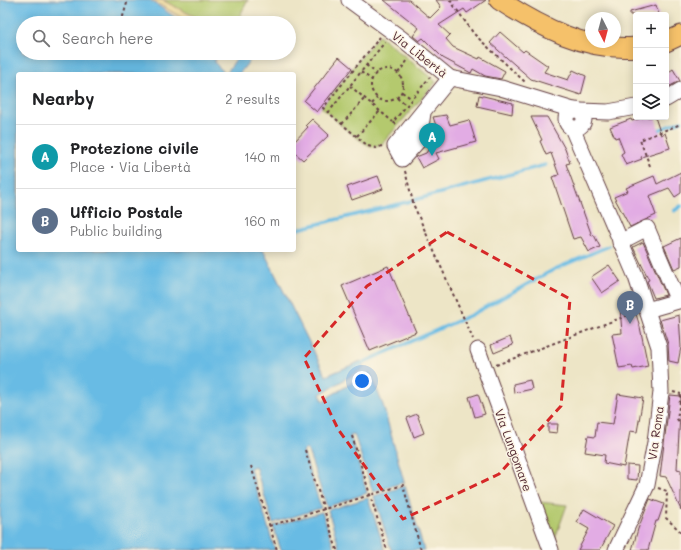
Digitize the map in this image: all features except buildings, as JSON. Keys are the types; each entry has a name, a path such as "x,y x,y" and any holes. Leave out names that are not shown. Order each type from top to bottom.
{"main road":[{"path":"499,0 517,12 578,40 595,45 633,48"},
{"path":"669,41 681,35"}],"street":[{"name":"Via Libertà","path":"349,0 401,38 450,78 500,88 546,101 576,122"},
{"path":"402,159 395,146 424,113 450,78"},
{"path":"669,97 681,90"},
{"path":"576,122 608,112 633,108"},
{"name":"Via Roma","path":"576,122 620,242 636,277 659,347 661,392 655,442 647,485 616,550"},
{"path":"620,242 647,228 678,302 647,310"},
{"name":"Via Lungomare","path":"478,350 551,550"}],"path":[{"path":"123,16 128,0"},
{"path":"450,0 474,34 527,83"},
{"path":"381,37 323,108 372,148 383,145"},
{"path":"328,112 386,41"},
{"path":"398,73 409,59"},
{"path":"358,64 364,69"},
{"path":"366,65 376,74"},
{"path":"387,69 398,73 403,81 402,92 397,98 389,101 377,98 372,88 372,80 376,74 387,69"},
{"path":"361,72 372,80"},
{"path":"350,86 393,122"},
{"path":"402,92 412,99"},
{"path":"342,124 365,98"},
{"path":"372,104 377,98"},
{"path":"397,98 407,106"},
{"path":"356,136 380,111"},
{"path":"650,166 640,140 681,124"},
{"path":"402,159 414,206 478,350"},
{"path":"485,370 638,311 647,310"},
{"path":"681,395 677,419 681,424"},
{"path":"352,436 387,550"},
{"path":"305,450 337,550"},
{"path":"252,466 277,550"},
{"path":"269,526 403,485 421,550"},
{"path":"647,485 667,492 666,518 681,532"}],"highlighted area":[{"path":"447,232 570,299 561,406 499,474 403,519 338,429 304,358 367,286"}],"green space":[{"path":"162,0 248,0 240,16 193,16"},
{"path":"379,35 436,82 381,145 376,147 370,146 355,137 321,107"},
{"path":"539,502 567,505 554,541"}],"sand":[{"path":"152,0 162,0 193,16 178,16"}],"water":[{"path":"0,0 150,0 173,16 16,16 16,60 215,60 214,62 224,72 16,72 16,252 264,252 326,376 361,361 364,368 320,394 323,401 326,402 325,399 370,372 383,405 404,482 373,492 354,434 350,435 367,493 327,507 307,448 303,451 321,508 273,523 255,466 250,468 275,550 0,550"},
{"path":"235,60 250,60 241,72 227,72"},
{"path":"405,486 424,550 391,550 374,496"},
{"path":"368,498 385,550 340,550 328,510"},
{"path":"322,512 335,550 281,550 273,526"}],"waterway":[{"path":"656,131 681,121"},
{"path":"296,230 545,165"},
{"path":"674,211 681,206"},
{"path":"362,363 471,315 555,269 609,246"}],"place":[{"name":"Protezione civile","path":"432,156"},
{"name":"Ufficio Postale","path":"630,324"}]}
